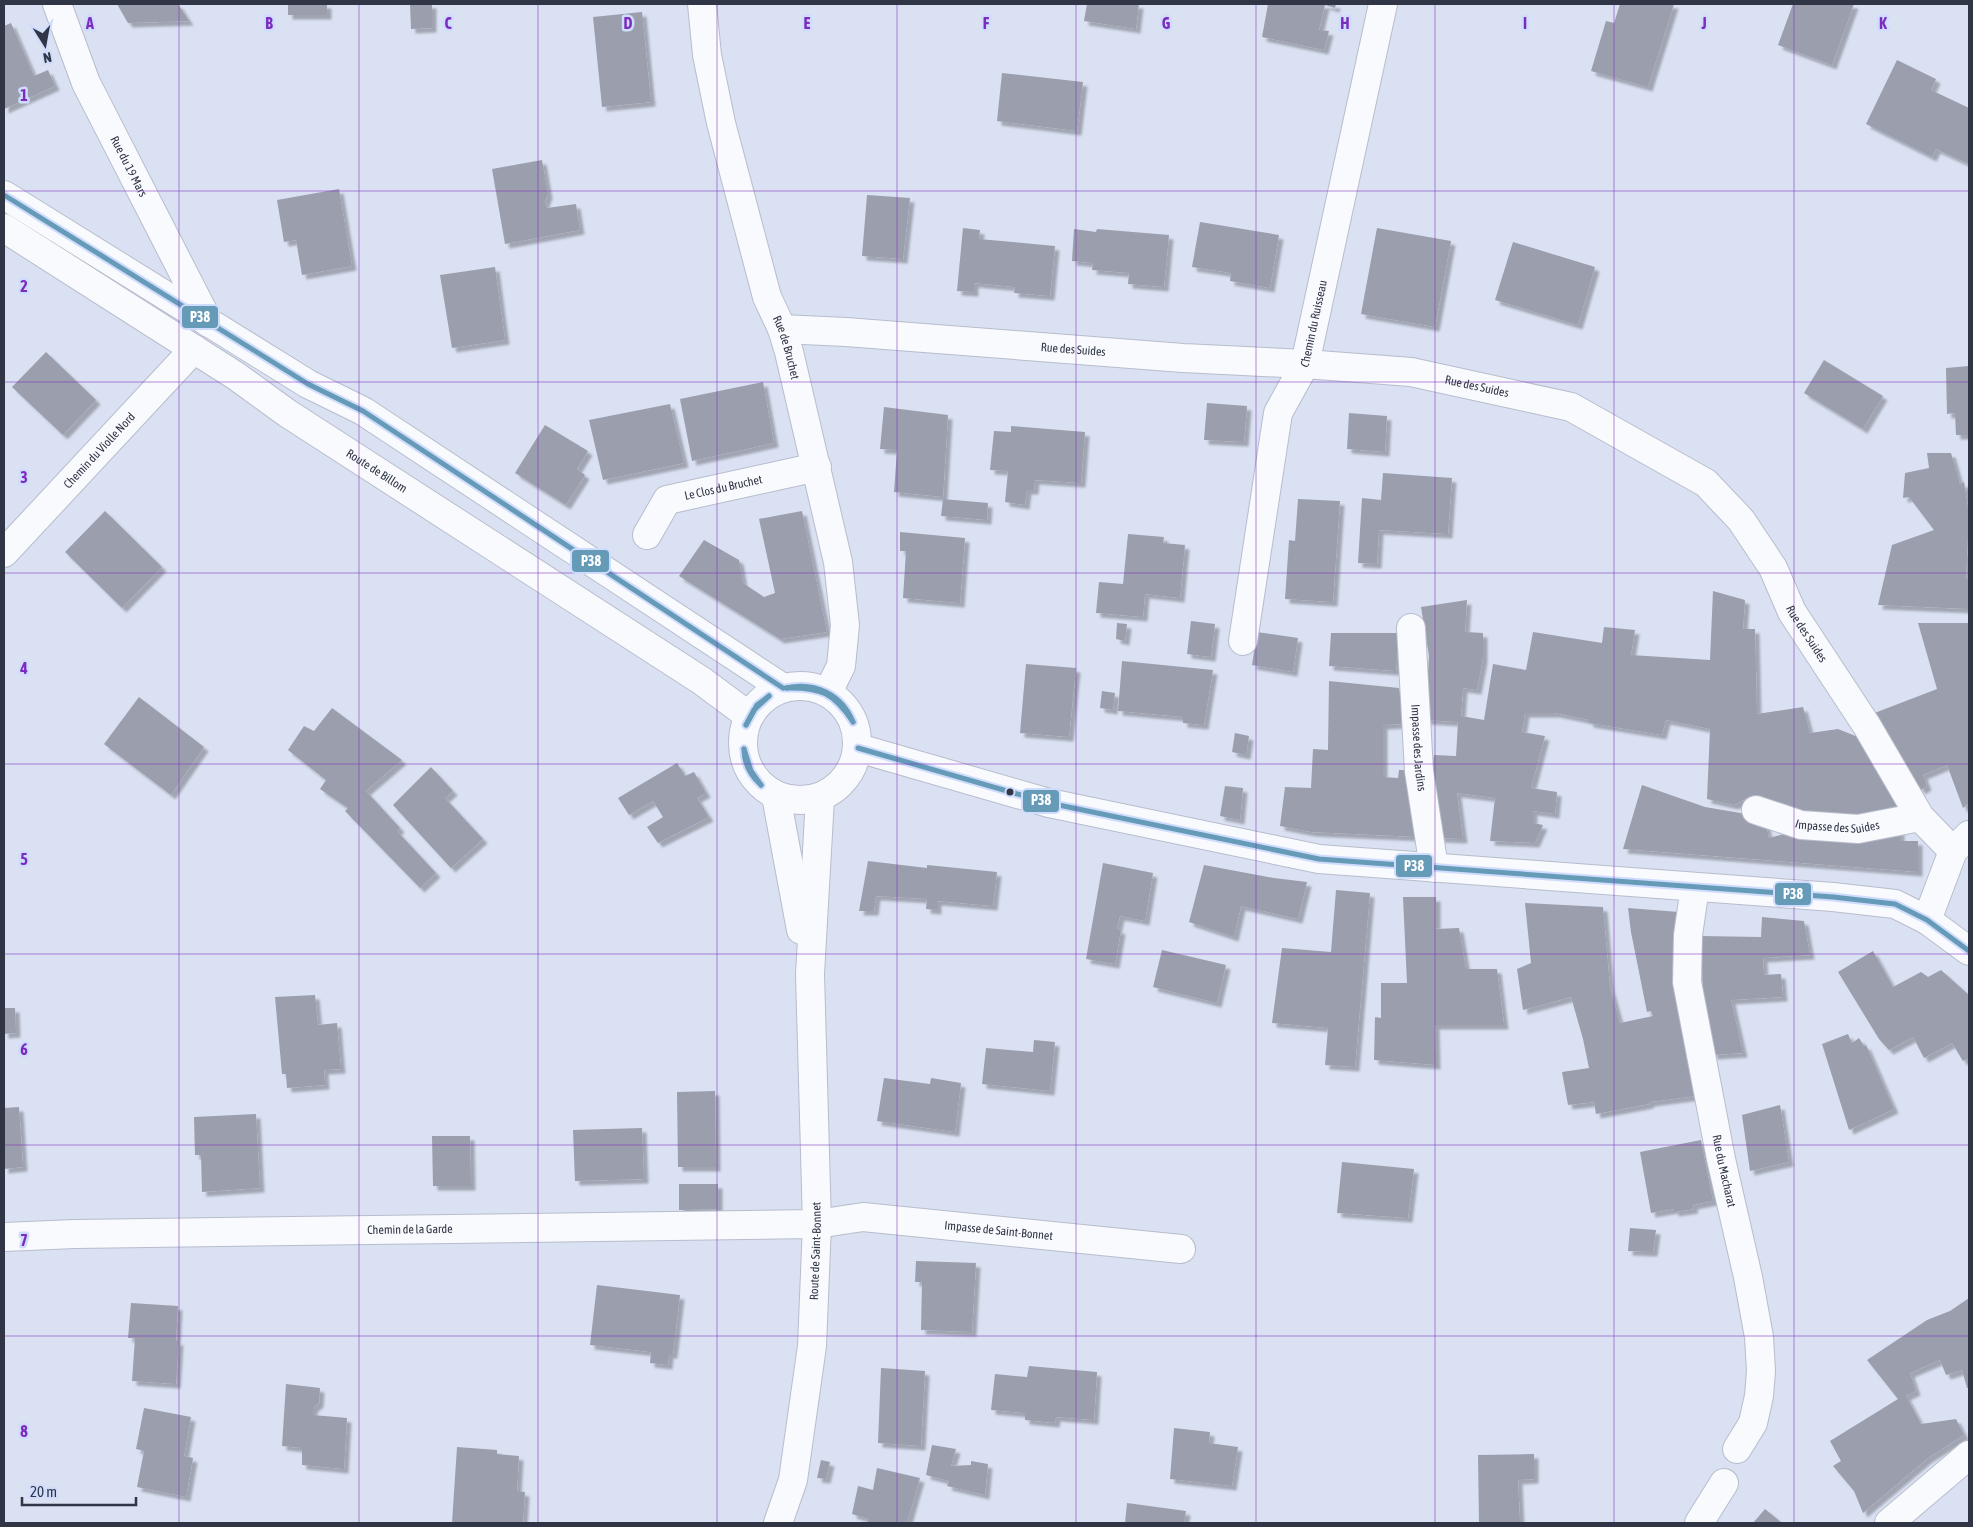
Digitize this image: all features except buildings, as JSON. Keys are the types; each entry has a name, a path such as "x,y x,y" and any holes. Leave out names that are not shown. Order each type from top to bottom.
{"street":[{"name":"Rue du 19 Mars","path":"57,4 86,83 209,323"},
{"name":"Rue de Bruchet","path":"702,4 707,55 721,123 767,297 782,328 817,467 838,562 845,625 841,666 828,692"},
{"name":"Chemin du Ruisseau","path":"1243,641 1278,413 1305,364 1383,4"},
{"path":"4,195 308,384 363,411 783,688"},
{"name":"Route de Billom","path":"4,228 194,348 288,413 702,681 749,716"},
{"name":"Rue des Suides","path":"782,328 1183,358 1411,372 1571,407 1706,483 1741,520 1773,568 1792,612 1868,726 1920,817 1961,843"},
{"name":"Chemin du Violle Nord","path":"4,553 194,348"},
{"name":"Le Clos du Bruchet","path":"647,535 667,500 817,467"},
{"name":"Impasse des Jardins","path":"1411,628 1420,772 1434,868"},
{"path":"804,686 828,692 846,708 855,726 858,748 852,769 837,788 820,798 798,801 776,796 758,783 746,763 742,739 749,716 763,699 783,688 804,686"},
{"path":"858,748 1049,803 1319,859 1833,897 1895,904 1927,920 1969,951"},
{"name":"Route de Saint-Bonnet","path":"776,796 810,974"},
{"name":"Route de Saint-Bonnet","path":"778,1523 793,1480 812,1346 816,1224 810,974 820,798"},
{"name":"Impasse des Suides","path":"1756,810 1801,825 1858,829 1920,817"},
{"path":"1927,920 1961,843"},
{"name":"Rue du Macharat","path":"1695,887 1688,935 1687,982 1720,1159 1750,1286 1759,1337 1761,1371 1759,1396 1752,1423 1737,1449"},
{"name":"Impasse de Saint-Bonnet","path":"816,1224 863,1217 1181,1249"},
{"name":"Chemin de la Garde","path":"4,1238 75,1234 816,1224"},
{"path":"1889,1523 1969,1455"},
{"path":"1699,1523 1724,1483"}],"transit line":[{"name":"P38","path":"4,195 308,384 363,411 783,688"},
{"name":"P38","path":"786,688 797,686 826,692 842,704 853,722"},
{"name":"P38","path":"786,688 809,689 826,694 839,704 853,722"},
{"name":"P38","path":"746,725 757,705 769,696"},
{"name":"P38","path":"746,725 754,710 769,696"},
{"name":"P38","path":"858,748 1049,803 1319,859 1833,897 1895,904 1927,920 1969,951"},
{"name":"P38","path":"744,749 751,771 761,785"},
{"name":"P38","path":"744,749 749,769 761,785"}]}
